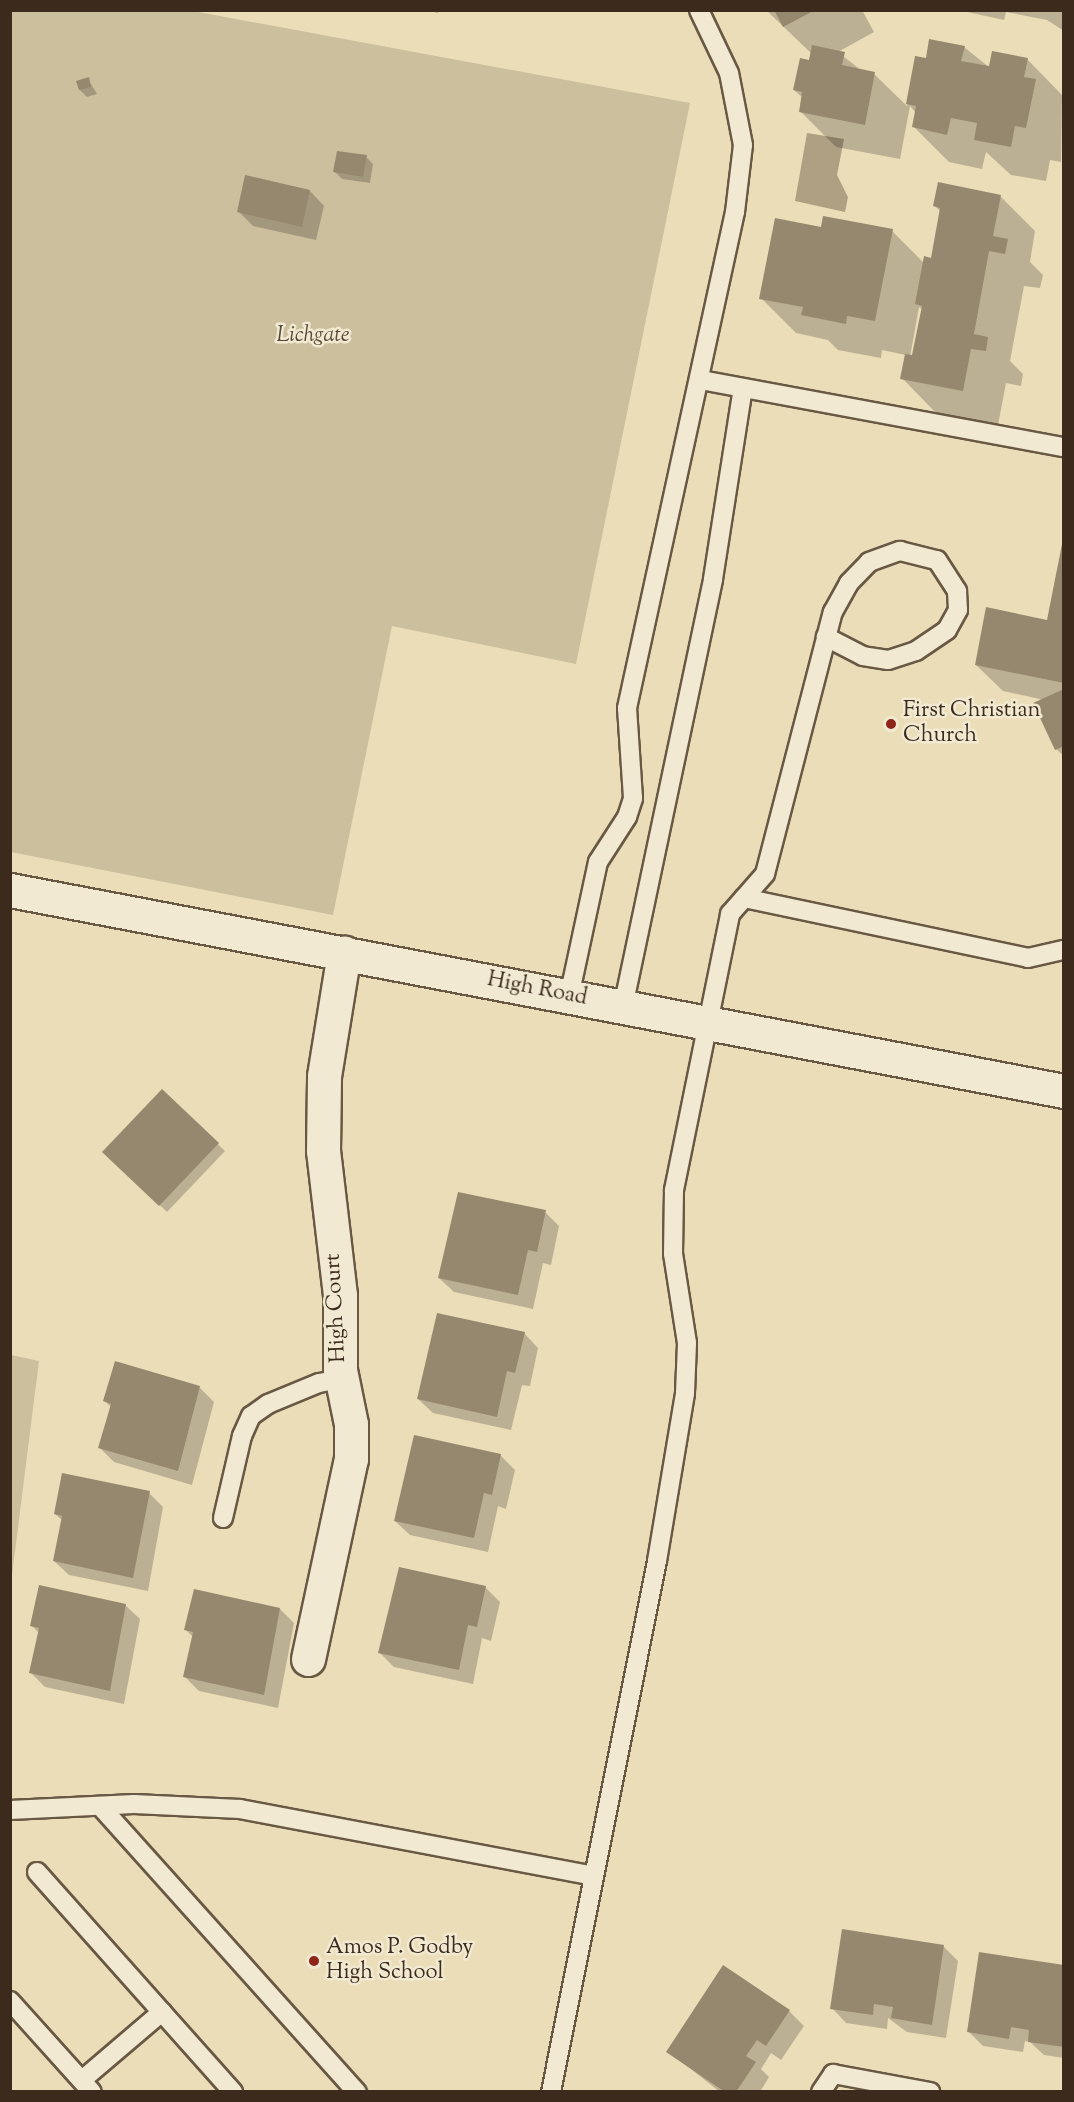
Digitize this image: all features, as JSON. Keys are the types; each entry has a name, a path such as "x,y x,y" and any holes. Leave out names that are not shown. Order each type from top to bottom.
{"street":[{"name":"High Road","path":"10,890 1064,1091"},
{"name":"High Court","path":"308,1659 351,1459 351,1424 341,1379 340,1295 323,1151 324,1076 344,953"}],"lane":[{"path":"569,997 598,862 627,817 633,798 627,708 701,380 735,212 743,145 729,73 699,10"},
{"path":"701,380 1064,447"},
{"path":"623,1007 713,579 743,388"},
{"path":"551,2091 657,1561 685,1393 687,1343 673,1254 674,1190 706,1023 730,914 765,874 832,612 849,583 869,562 886,554 900,551 937,560 957,591 958,610 947,630 916,651 888,660 863,656 826,637"},
{"path":"744,898 1028,958 1064,950"},
{"path":"223,1518 243,1436 251,1416 268,1404 319,1383 341,1379"},
{"path":"13,1813 100,1806 240,1809 593,1876"},
{"path":"100,1806 357,2091"},
{"path":"37,1872 233,2091"},
{"path":"10,2001 87,2086 162,2012"},
{"path":"821,2091 832,2074 930,2091"}],"green space":[{"name":"Lichgate","path":"10,11 193,11 690,103 576,664 392,626 333,915 11,852"},
{"path":"10,1355 39,1361 11,1583"}],"shaded area":[{"path":"807,133 844,139 837,175 848,197 845,212 795,201"}],"building":[{"path":"774,10 815,10 783,27"},
{"path":"929,39 965,46 961,61 989,66 992,51 1028,58 1024,77 1036,79 1026,128 1015,126 1011,147 974,140 977,123 951,118 947,135 912,127 916,106 906,104 915,56 926,58"},
{"path":"812,45 845,52 842,65 875,72 865,125 799,112 802,92 793,90 800,58 809,60"},
{"path":"89,77 91,87 79,90 76,81"},
{"path":"337,151 367,155 363,177 333,172"},
{"path":"245,175 310,190 302,227 237,212"},
{"path":"938,182 1001,195 993,236 1008,239 1005,254 989,251 974,334 988,337 986,351 971,349 963,391 900,379 905,354 912,355 922,306 915,304 924,256 931,258 940,208 933,206"},
{"path":"823,216 893,229 875,321 847,316 846,324 801,315 803,307 759,299 775,218 821,227"},
{"path":"1062,544 1064,683 975,665 986,607 1047,620"},
{"path":"1064,689 1064,746 1055,750 1033,703"},
{"path":"162,1089 219,1143 159,1206 102,1152"},
{"path":"458,1192 546,1210 537,1252 528,1250 518,1295 438,1278"},
{"path":"437,1313 525,1332 515,1373 507,1371 497,1417 417,1399"},
{"path":"115,1361 200,1386 178,1471 98,1448 111,1404 103,1401"},
{"path":"414,1435 501,1454 492,1495 484,1493 474,1538 394,1521"},
{"path":"62,1473 150,1491 133,1578 53,1561 62,1516 54,1514"},
{"path":"399,1567 486,1586 477,1627 468,1625 459,1670 378,1653"},
{"path":"39,1585 126,1604 110,1691 29,1673 39,1628 30,1626"},
{"path":"194,1589 280,1608 264,1695 183,1677 193,1632 184,1630"},
{"path":"842,1929 944,1945 932,2025 891,2018 893,2007 874,2004 873,2015 830,2009"},
{"path":"979,1952 1064,1965 1064,2047 1028,2042 1029,2030 1011,2027 1009,2039 967,2032"},
{"path":"723,1965 790,2010 766,2046 757,2040 746,2056 756,2062 736,2092 725,2092 666,2052"}],"place":[{"name":"First Christian Church","path":"891,724"},
{"name":"Amos P. Godby High School","path":"314,1961"}]}
